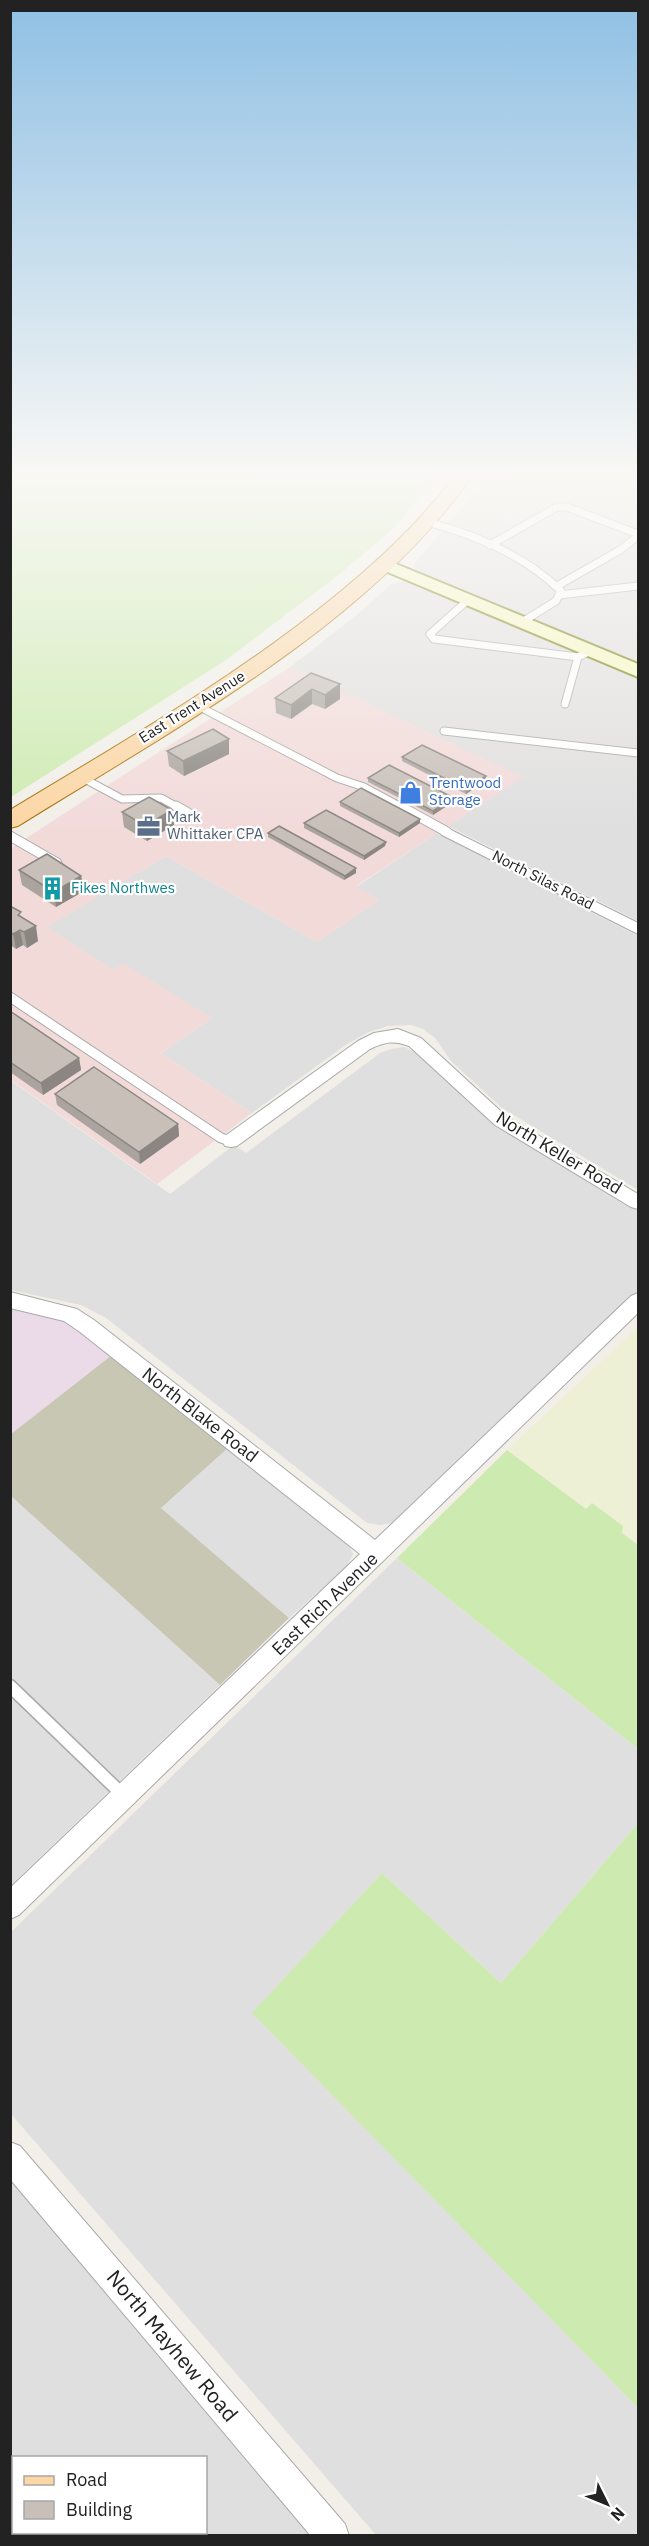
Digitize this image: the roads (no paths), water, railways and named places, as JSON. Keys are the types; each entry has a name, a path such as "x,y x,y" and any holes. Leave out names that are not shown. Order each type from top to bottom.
{"main road":[{"name":"East Trent Avenue","path":"10,821 239,678 320,620 349,595"}],"street":[{"path":"456,595 522,622 584,654 639,671"},
{"name":"North Silas Road","path":"447,832 639,929"},
{"name":"North Keller Road","path":"231,1141 364,1045 380,1037 398,1035 415,1042 462,1087 509,1126 639,1202"},
{"name":"North Blake Road","path":"10,1300 70,1315 87,1326 377,1554"},
{"name":"East Rich Avenue","path":"10,1906 636,1308"},
{"name":"North Mayhew Road","path":"10,2156 333,2535"}],"lane":[{"path":"522,622 556,601 559,595"},
{"path":"468,600 430,634 434,639 584,654 565,704"},
{"path":"195,705 337,778 374,793 447,832"},
{"path":"444,731 639,753"},
{"path":"81,777 122,799 161,798 193,816"},
{"path":"10,836 68,869"},
{"path":"10,997 200,1125 221,1138 231,1141"},
{"path":"10,1686 124,1796"}],"place":[{"name":"Trentwood Storage","path":"411,792"},
{"name":"Mark Whittaker CPA","path":"149,826"},
{"name":"Fikes Northwes","path":"53,888"}]}
